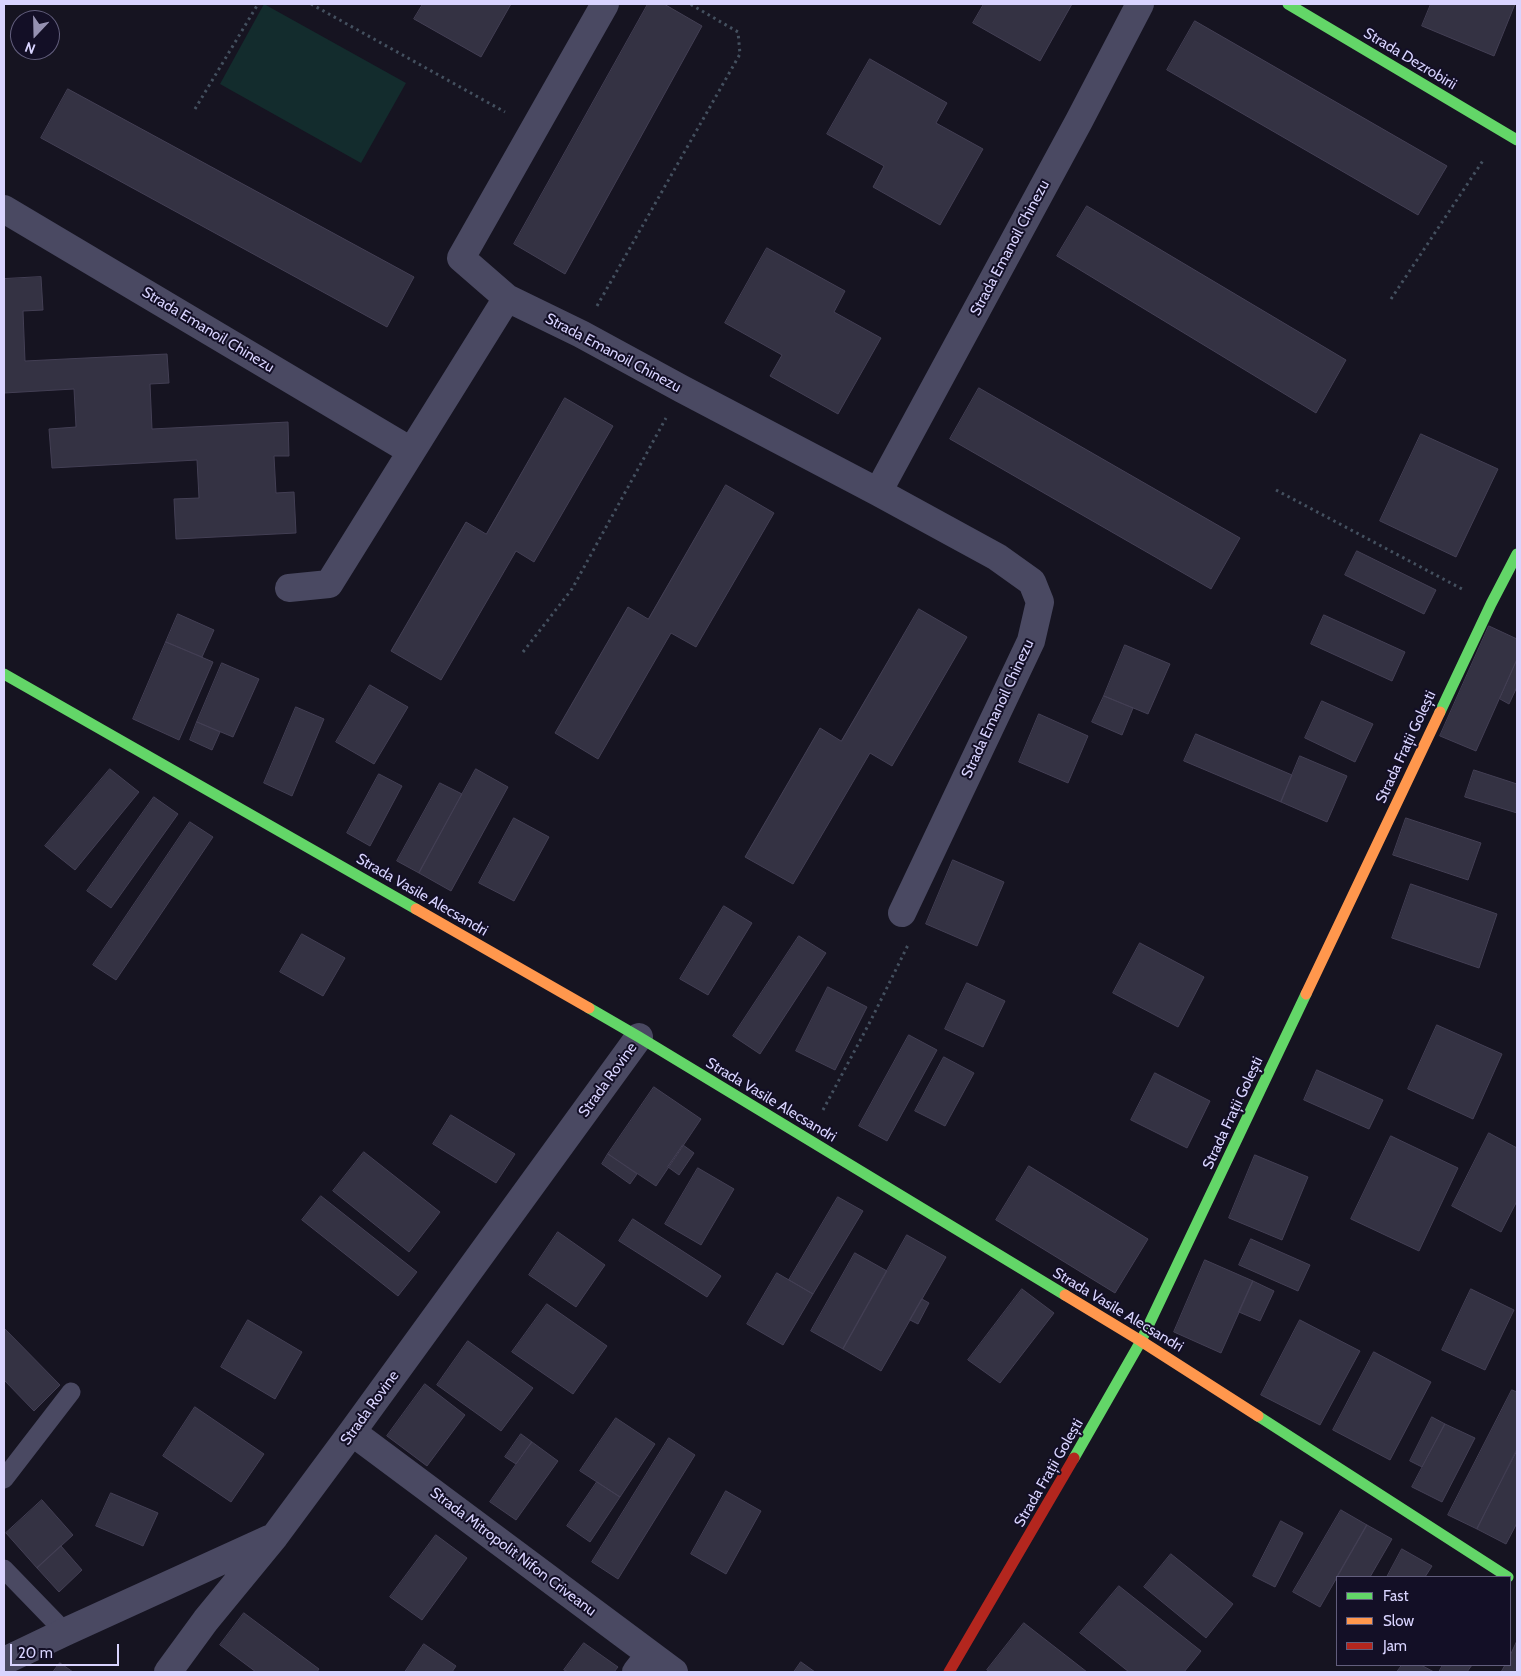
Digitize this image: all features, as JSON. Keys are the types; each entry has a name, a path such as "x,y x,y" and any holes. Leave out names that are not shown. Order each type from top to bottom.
{"street":[{"name":"Strada Emanoil Chinezu","path":"605,4 461,258 508,298 581,334 997,557 1032,582 1040,602 1031,641 902,913"},
{"name":"Strada Emanoil Chinezu","path":"878,492 1079,121 1140,4"},
{"name":"Strada Dezrobirii","path":"1288,4 1517,140"},
{"name":"Strada Emanoil Chinezu","path":"4,208 411,451"},
{"path":"289,588 330,584 411,451 508,298"},
{"name":"Strada Frații Golești","path":"949,1672 1114,1390 1141,1340 1490,604 1517,554"},
{"name":"Strada Vasile Alecsandri","path":"4,674 639,1037 1141,1340 1506,1576"},
{"name":"Strada Rovine","path":"4,1662 274,1536 352,1432 639,1037"},
{"name":"Strada Mitropolit Nifon Criveanu","path":"352,1432 659,1668"},
{"path":"168,1672 206,1620 274,1536"}],"lane":[{"path":"4,1479 71,1392"},
{"path":"4,1569 65,1632"}],"path":[{"path":"195,109 258,4"},
{"path":"311,4 534,128"},
{"path":"581,334 740,54 738,32 690,4"},
{"path":"1391,299 1502,132"},
{"path":"523,652 572,589 682,389"},
{"path":"1276,490 1490,604"},
{"path":"808,1139 910,942 902,913"}],"green space":[{"path":"264,4 406,83 361,163 220,84"}],"building":[{"path":"423,4 511,4 481,57 414,19"},
{"path":"648,4 664,4 702,26 565,274 514,244"},
{"path":"984,4 1072,4 1040,61 973,23"},
{"path":"1431,4 1515,4 1494,56 1422,26"},
{"path":"1195,21 1447,166 1418,215 1167,70"},
{"path":"870,59 947,103 936,123 983,149 940,225 873,187 884,166 827,134"},
{"path":"68,89 414,277 387,327 41,138"},
{"path":"1087,206 1346,360 1316,413 1057,256"},
{"path":"767,248 845,291 834,312 881,338 838,414 770,376 782,355 725,323"},
{"path":"41,277 43,310 23,311 25,361 167,354 169,383 150,384 152,429 288,422 289,456 274,456 276,493 294,492 296,533 176,539 174,499 199,498 197,460 52,468 49,429 76,427 74,389 4,393 4,279"},
{"path":"979,388 1240,538 1211,589 950,439"},
{"path":"565,398 613,426 534,562 516,551 441,680 391,651 466,522 486,534"},
{"path":"1421,434 1498,469 1456,557 1380,521"},
{"path":"726,485 774,513 696,647 671,633 598,759 555,733 628,607 648,619"},
{"path":"1357,551 1436,590 1424,614 1345,575"},
{"path":"919,609 967,637 892,766 870,753 793,884 745,857 820,728 841,741"},
{"path":"178,614 214,630 202,657 166,642"},
{"path":"1324,615 1405,652 1392,681 1311,644"},
{"path":"1489,626 1517,639 1517,659 1476,751 1440,736"},
{"path":"166,642 213,662 179,740 133,719"},
{"path":"1125,645 1170,664 1148,714 1104,696"},
{"path":"1517,660 1517,687 1509,704 1500,699"},
{"path":"222,663 259,679 233,737 197,722"},
{"path":"370,685 408,707 374,764 336,742"},
{"path":"1104,696 1133,708 1122,735 1092,722"},
{"path":"1322,701 1373,724 1355,762 1305,738"},
{"path":"296,707 324,719 292,796 264,783"},
{"path":"1039,714 1088,736 1068,783 1019,762"},
{"path":"197,722 220,732 212,750 190,740"},
{"path":"1196,734 1292,775 1281,802 1184,761"},
{"path":"1300,756 1347,776 1327,822 1281,802"},
{"path":"110,769 139,792 75,870 45,846"},
{"path":"476,769 508,787 451,891 419,873"},
{"path":"1474,770 1517,784 1517,813 1465,797"},
{"path":"379,774 402,786 370,846 347,833"},
{"path":"440,783 462,794 419,873 397,861"},
{"path":"154,797 178,814 111,908 87,891"},
{"path":"514,818 549,837 514,901 479,883"},
{"path":"1406,818 1481,843 1468,880 1393,855"},
{"path":"190,822 213,837 116,980 93,965"},
{"path":"953,860 1004,882 977,946 926,924"},
{"path":"1411,884 1497,914 1479,968 1392,938"},
{"path":"724,906 752,923 708,995 680,979"},
{"path":"302,934 345,958 323,996 280,972"},
{"path":"799,936 826,953 760,1054 733,1036"},
{"path":"1140,943 1204,977 1178,1027 1113,993"},
{"path":"967,983 1005,1001 983,1047 945,1029"},
{"path":"828,987 867,1007 835,1070 796,1051"},
{"path":"1437,1025 1502,1054 1473,1119 1408,1089"},
{"path":"909,1035 937,1050 887,1141 859,1126"},
{"path":"944,1057 974,1073 945,1126 915,1111"},
{"path":"1317,1070 1383,1100 1369,1129 1304,1100"},
{"path":"1155,1073 1210,1101 1187,1148 1131,1120"},
{"path":"654,1087 701,1119 656,1186 608,1154"},
{"path":"451,1115 515,1154 496,1183 433,1144"},
{"path":"1489,1133 1517,1148 1517,1201 1501,1232 1452,1206"},
{"path":"1391,1136 1458,1168 1419,1251 1351,1219"},
{"path":"683,1145 694,1153 679,1175 668,1167"},
{"path":"364,1152 440,1212 409,1252 333,1191"},
{"path":"608,1154 637,1174 630,1184 602,1164"},
{"path":"1255,1155 1308,1177 1282,1240 1229,1218"},
{"path":"1029,1166 1148,1239 1115,1293 996,1220"},
{"path":"698,1168 734,1189 701,1245 665,1224"},
{"path":"321,1196 417,1272 398,1296 302,1220"},
{"path":"838,1197 863,1211 813,1294 789,1280"},
{"path":"633,1219 721,1276 707,1297 619,1241"},
{"path":"558,1232 605,1265 576,1307 529,1275"},
{"path":"907,1235 946,1257 881,1371 843,1349"},
{"path":"1251,1239 1310,1265 1298,1291 1239,1265"},
{"path":"855,1253 887,1271 843,1349 811,1331"},
{"path":"1205,1260 1253,1281 1221,1353 1174,1332"},
{"path":"777,1273 813,1294 783,1345 747,1324"},
{"path":"1253,1281 1274,1291 1260,1321 1239,1312"},
{"path":"1022,1289 1054,1313 1000,1383 968,1360"},
{"path":"1471,1289 1514,1310 1485,1370 1442,1350"},
{"path":"922,1299 929,1303 918,1324 910,1320"},
{"path":"547,1304 607,1346 573,1394 512,1352"},
{"path":"248,1320 302,1352 275,1399 221,1367"},
{"path":"1300,1320 1360,1351 1320,1425 1261,1395"},
{"path":"4,1328 60,1385 34,1411 4,1380"},
{"path":"468,1341 533,1388 501,1431 437,1385"},
{"path":"1374,1352 1431,1382 1390,1460 1333,1430"},
{"path":"425,1384 465,1415 427,1466 387,1436"},
{"path":"1512,1390 1517,1392 1517,1449 1477,1529 1448,1515"},
{"path":"195,1407 264,1454 231,1502 163,1456"},
{"path":"1432,1417 1445,1424 1422,1467 1410,1461"},
{"path":"616,1418 655,1444 620,1497 580,1471"},
{"path":"1445,1424 1475,1438 1442,1502 1412,1487"},
{"path":"521,1434 532,1442 516,1464 505,1457"},
{"path":"669,1438 695,1455 618,1579 592,1562"},
{"path":"532,1442 558,1461 516,1520 490,1502"},
{"path":"1517,1451 1517,1523 1506,1544 1477,1529"},
{"path":"597,1482 620,1497 590,1542 567,1526"},
{"path":"726,1491 761,1511 726,1574 691,1554"},
{"path":"111,1493 158,1513 143,1546 96,1526"},
{"path":"42,1500 73,1535 37,1568 6,1533"},
{"path":"1341,1510 1367,1525 1338,1576 1336,1576 1320,1607 1293,1592"},
{"path":"1281,1521 1303,1533 1275,1587 1253,1576"},
{"path":"1367,1525 1392,1539 1371,1576 1338,1576"},
{"path":"436,1535 467,1558 422,1620 390,1597"},
{"path":"61,1546 82,1570 59,1592 37,1568"},
{"path":"1402,1549 1432,1566 1426,1576 1388,1576"},
{"path":"1171,1554 1233,1604 1206,1638 1144,1587"},
{"path":"1119,1586 1201,1651 1184,1672 1129,1672 1080,1633"},
{"path":"244,1613 319,1669 317,1672 256,1672 220,1645"},
{"path":"1024,1623 1087,1672 990,1672 987,1670"},
{"path":"1517,1641 1517,1672 1501,1672 1504,1666 1511,1666 1511,1654"},
{"path":"584,1643 618,1667 614,1672 568,1672 564,1670"},
{"path":"424,1644 456,1666 452,1672 405,1672"},
{"path":"801,1662 815,1672 794,1672"},
{"path":"60,1663 73,1672 53,1672"},
{"path":"1401,1666 1423,1666 1434,1672 1397,1672"},
{"path":"1442,1666 1471,1666 1467,1672 1439,1672"}],"traffic: fast":[{"path":"1288,4 1517,140"},
{"path":"1440,712 1517,554"},
{"path":"4,674 416,909"},
{"path":"1074,1458 1141,1341 1306,994"},
{"path":"589,1008 1065,1295"},
{"path":"1258,1416 1506,1576"}],"traffic: slow":[{"path":"1306,994 1440,712"},
{"path":"416,909 589,1008"},
{"path":"1065,1295 1258,1416"}],"traffic: jam":[{"path":"949,1672 1074,1458"}]}
